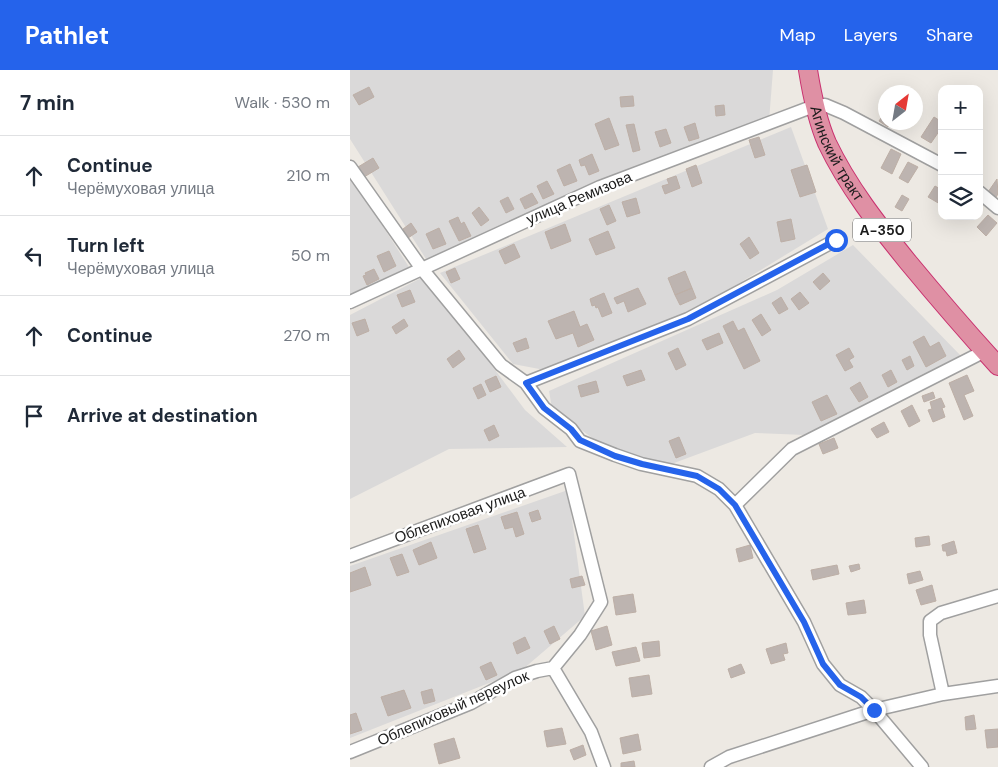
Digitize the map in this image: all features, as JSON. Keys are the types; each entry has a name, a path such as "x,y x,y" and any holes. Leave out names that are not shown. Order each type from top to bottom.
{"highway":[{"name":"Агинский тракт","path":"808,70 814,106 827,142 848,181 872,218 936,296 998,366"}],"street":[{"path":"814,106 825,105 844,113 938,162"},
{"name":"улица Ремизова","path":"350,302 600,187 814,106"},
{"path":"350,167 422,269 501,365 526,383 544,408 571,429 580,440 615,456 697,476 719,489 735,505 804,622 823,664 840,685 861,697 874,710 922,767"},
{"path":"983,195 998,208"},
{"path":"526,383 688,319 836,240"},
{"path":"735,505 792,449 985,351"},
{"name":"Облепиховая улица","path":"350,556 569,474 601,602 580,635 554,668"},
{"path":"943,694 930,635 930,621 941,613 998,596"},
{"path":"554,668 591,732 604,767"},
{"name":"Облепиховый переулок","path":"350,752 471,703 515,678 554,668"},
{"path":"710,767 729,757 874,710 943,694 998,686"}],"shaded area":[{"path":"350,70 773,70 769,121 426,259 350,139"},
{"path":"791,127 828,229 695,310 550,371 513,364 440,273"},
{"path":"350,175 409,267 350,294"},
{"path":"853,245 961,356 805,435 755,433 666,466 603,446 552,408 549,391 777,290"},
{"path":"425,276 525,410 567,447 449,449 350,499 350,315"},
{"path":"568,490 585,616 522,670 350,738 350,566"}],"building":[{"path":"369,87 374,97 359,105 353,95"},
{"path":"633,96 634,106 621,107 620,97"},
{"path":"724,105 725,115 716,116 715,106"},
{"path":"934,117 938,120 938,133 931,143 921,137"},
{"path":"609,118 619,145 605,150 595,124"},
{"path":"695,123 699,138 689,141 684,127"},
{"path":"634,124 640,150 633,152 626,125"},
{"path":"666,129 671,143 660,147 655,132"},
{"path":"759,137 765,155 755,158 749,140"},
{"path":"891,149 901,154 892,174 881,168"},
{"path":"592,154 599,171 589,175 585,165 581,166 579,160"},
{"path":"373,158 379,168 364,177 358,167"},
{"path":"908,162 918,167 908,183 899,178"},
{"path":"570,164 577,181 564,186 557,170"},
{"path":"696,165 702,183 692,187 686,169"},
{"path":"807,165 816,192 800,197 791,170"},
{"path":"676,176 680,188 665,194 662,186 669,184 667,179"},
{"path":"997,179 998,194 996,197 988,192"},
{"path":"547,181 554,194 543,199 537,186"},
{"path":"935,186 938,188 938,203 928,197"},
{"path":"532,193 538,203 525,209 520,199"},
{"path":"902,195 909,199 902,211 895,207"},
{"path":"508,197 514,209 506,213 500,201"},
{"path":"636,198 640,213 627,217 622,202"},
{"path":"609,205 616,221 607,225 600,209"},
{"path":"479,207 489,220 481,226 472,213"},
{"path":"988,215 997,223 986,236 977,227"},
{"path":"458,217 461,224 464,222 471,236 459,241 449,221"},
{"path":"791,219 795,239 781,242 777,222"},
{"path":"411,223 417,232 408,238 403,229"},
{"path":"565,224 571,241 551,249 545,232"},
{"path":"439,228 446,244 433,249 426,234"},
{"path":"608,231 615,248 596,255 589,239"},
{"path":"749,237 759,253 750,259 740,244"},
{"path":"514,244 520,257 505,264 499,251"},
{"path":"389,251 396,266 384,272 377,256"},
{"path":"455,268 460,279 451,283 446,272"},
{"path":"374,269 379,279 367,285 363,276"},
{"path":"685,271 692,288 675,295 668,278"},
{"path":"823,273 830,281 820,290 813,282"},
{"path":"638,288 646,304 628,312 624,301 617,304 614,298"},
{"path":"692,288 696,298 680,305 675,295"},
{"path":"410,290 415,302 402,307 397,295"},
{"path":"800,292 809,303 799,310 791,299"},
{"path":"604,293 612,313 602,317 598,307 592,306 590,299"},
{"path":"781,297 788,309 779,314 772,303"},
{"path":"574,311 580,327 587,324 594,340 578,347 573,333 556,339 548,321"},
{"path":"761,314 771,330 762,336 752,320"},
{"path":"365,319 369,331 357,336 352,323"},
{"path":"404,319 408,326 396,334 392,327"},
{"path":"733,321 738,331 744,328 760,361 744,369 723,326"},
{"path":"719,333 723,343 707,350 702,340"},
{"path":"924,336 930,347 939,342 946,356 926,367 913,342"},
{"path":"526,338 529,348 517,352 513,343"},
{"path":"678,348 686,365 676,370 668,353"},
{"path":"849,348 854,357 849,360 853,367 845,371 836,355"},
{"path":"459,350 465,359 453,368 447,359"},
{"path":"910,356 914,366 907,370 902,360"},
{"path":"641,370 645,380 627,386 623,376"},
{"path":"891,370 897,382 888,387 882,375"},
{"path":"967,375 974,391 964,395 973,416 964,420 949,383"},
{"path":"496,376 501,387 490,392 485,381"},
{"path":"596,381 599,392 581,397 578,386"},
{"path":"860,382 868,397 859,402 850,388"},
{"path":"481,384 486,395 478,399 473,388"},
{"path":"933,392 935,398 924,402 922,396"},
{"path":"827,395 837,414 821,421 812,402"},
{"path":"941,398 945,407 942,408 945,417 933,422 928,410 932,409 930,402"},
{"path":"912,405 920,421 909,427 901,411"},
{"path":"884,422 889,432 877,438 871,429"},
{"path":"494,425 499,436 489,441 484,430"},
{"path":"679,437 686,454 676,458 669,441"},
{"path":"834,438 838,448 823,454 819,444"},
{"path":"538,510 541,519 532,522 529,513"},
{"path":"517,512 524,534 516,537 513,527 505,529 501,517"},
{"path":"478,525 486,549 474,553 466,529"},
{"path":"929,536 930,545 916,547 915,538"},
{"path":"954,541 957,553 947,556 946,551 943,551 942,545"},
{"path":"431,542 437,558 419,565 413,550"},
{"path":"750,545 753,558 739,562 736,549"},
{"path":"402,554 409,572 397,576 390,558"},
{"path":"859,564 860,569 851,572 849,566"},
{"path":"837,565 839,574 813,580 811,570"},
{"path":"365,567 371,585 350,592 350,573"},
{"path":"920,571 923,580 909,584 907,574"},
{"path":"582,576 585,585 572,588 570,579"},
{"path":"932,585 936,601 921,605 916,590"},
{"path":"633,594 636,612 616,615 613,597"},
{"path":"864,600 866,613 848,615 846,603"},
{"path":"554,626 560,639 550,644 544,631"},
{"path":"607,626 612,645 596,650 591,631"},
{"path":"525,637 530,648 517,654 513,643"},
{"path":"659,641 660,656 644,658 642,643"},
{"path":"786,643 788,653 783,654 785,660 771,664 766,649"},
{"path":"636,647 640,661 616,666 612,652"},
{"path":"491,662 497,675 486,680 480,667"},
{"path":"741,664 745,673 731,678 728,669"},
{"path":"649,675 652,694 632,697 629,678"},
{"path":"432,689 435,701 424,704 421,692"},
{"path":"404,690 411,708 388,716 381,697"},
{"path":"356,713 362,730 350,734 350,715"},
{"path":"974,715 976,729 966,730 965,717"},
{"path":"562,728 566,744 547,747 544,731"},
{"path":"998,729 998,747 987,748 985,730"},
{"path":"638,734 641,750 623,754 620,738"},
{"path":"454,738 460,758 439,764 434,744"},
{"path":"583,745 586,755 574,760 570,750"},
{"path":"634,761 635,767 621,767 621,763"}],"route":[{"path":"836,240 688,319 526,383 544,408 571,429 580,440 615,456 697,476 719,489 735,505 804,622 823,664 840,685 861,697 874,710"}]}
